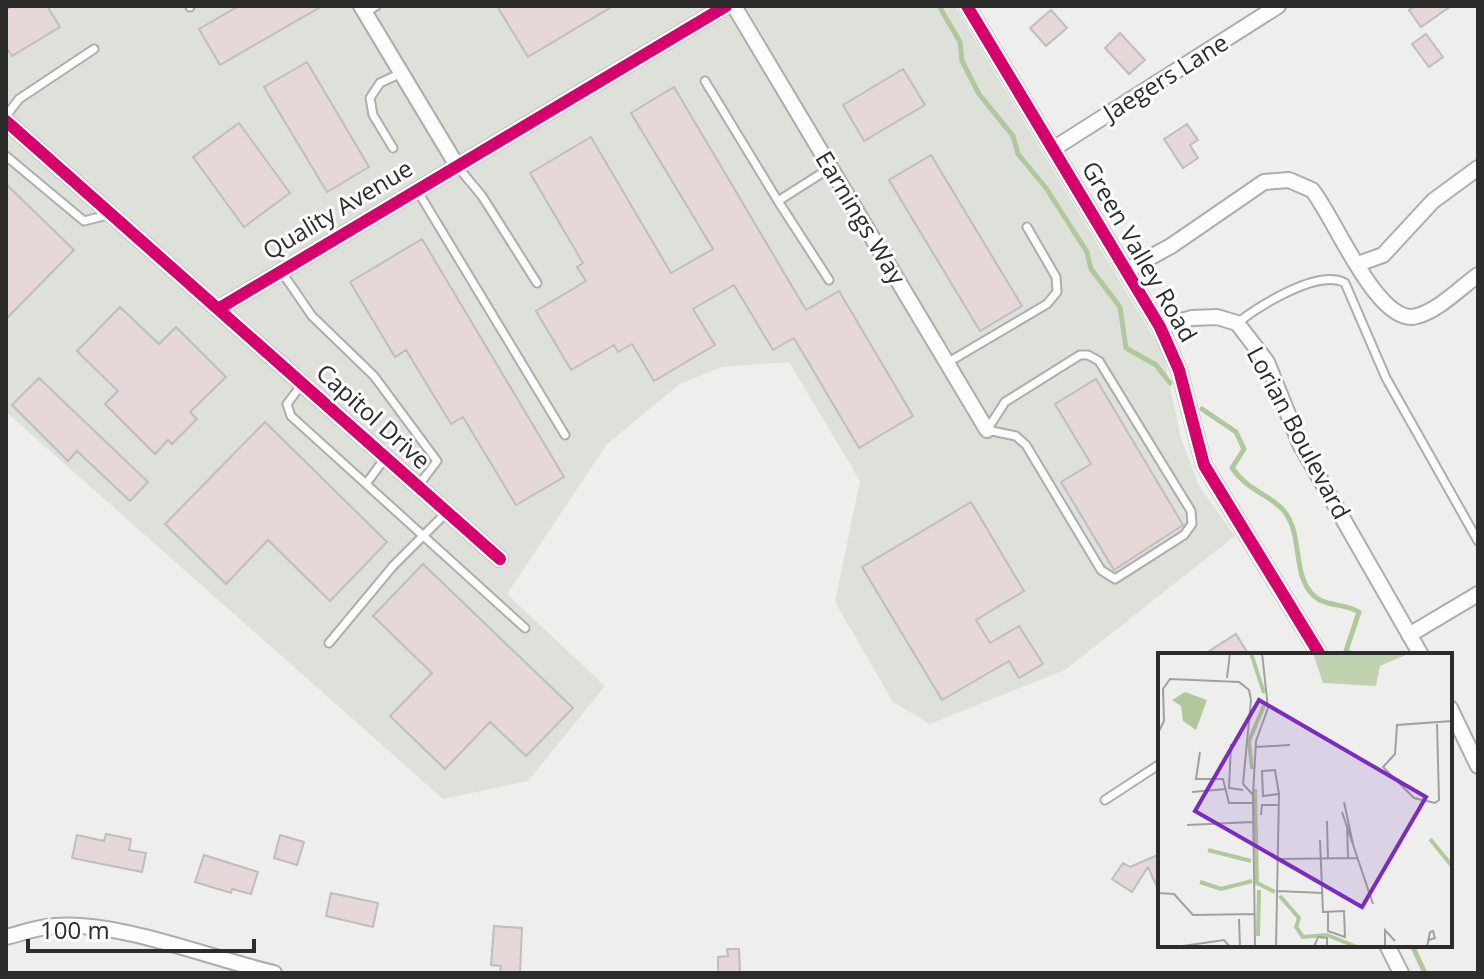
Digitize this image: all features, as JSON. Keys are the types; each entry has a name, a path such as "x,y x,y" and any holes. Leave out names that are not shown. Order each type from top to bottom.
{"street":[{"name":"Quality Avenue","path":"218,309 456,164 726,6"},
{"name":"Earnings Way","path":"734,6 987,430"},
{"name":"Green Valley Road","path":"967,6 1160,327 1185,387 1204,465 1319,653"},
{"name":"Jaegers Lane","path":"1053,149 1278,6"},
{"path":"367,8 401,73 456,164"},
{"path":"7,122 218,309"},
{"path":"1358,264 1383,255 1433,201 1478,168"},
{"path":"1127,270 1171,246 1241,195 1276,179 1301,183 1312,190 1391,310 1408,318 1431,311 1478,275"},
{"name":"Capitol Drive","path":"218,309 500,559"},
{"name":"Lorian Boulevard","path":"1160,327 1192,318 1217,317 1237,323 1267,362 1300,444 1420,653"},
{"path":"1409,635 1478,594"},
{"path":"1452,712 1478,766"},
{"path":"6,937 51,926 70,925 133,936 274,973"},
{"path":"1388,947 1401,973"}],"lane":[{"path":"7,122 19,99 94,49"},
{"path":"393,148 373,115 370,98 380,83 401,73"},
{"path":"705,81 829,280"},
{"path":"6,156 84,221 111,214"},
{"path":"456,164 482,196 537,283"},
{"path":"778,201 830,168"},
{"path":"416,188 565,435"},
{"path":"947,363 1047,304 1057,292 1056,277 1027,227"},
{"path":"281,271 312,316 374,376 437,461 418,486"},
{"path":"1237,323 1315,279 1336,278 1345,283 1386,378 1478,541"},
{"path":"1080,355 1088,355 1099,361 1109,377 1191,511 1192,524 1184,535 1115,579 1108,577 1032,452 1016,436 987,430 1005,402 1080,355"},
{"path":"302,384 287,404 291,416 525,628"},
{"path":"366,484 385,458"},
{"path":"329,643 393,566 447,512"},
{"path":"1105,800 1158,765"}],"shaded area":[{"path":"6,6 955,6 1163,353 1181,438 1199,486 1235,536 1065,670 930,724 893,702 835,602 860,481 789,362 722,367 680,384 607,444 507,594 605,686 528,781 443,799 6,412"}],"building":[{"path":"13,6 47,6 60,27 12,56 6,47 6,10"},
{"path":"239,6 322,6 220,65 199,29"},
{"path":"497,6 613,6 528,57"},
{"path":"1415,6 1451,6 1421,27 1409,10"},
{"path":"1051,10 1067,28 1046,46 1030,28"},
{"path":"1120,33 1145,60 1129,74 1105,48"},
{"path":"1426,34 1443,57 1429,67 1412,44"},
{"path":"307,62 369,167 327,192 264,87"},
{"path":"903,69 925,105 864,141 843,105"},
{"path":"674,87 806,310 839,291 913,416 859,448 794,338 773,350 734,285 693,309 715,345 654,381 632,344 618,352 614,345 571,370 536,311 586,281 577,267 583,263 530,173 591,137 671,273 713,249 631,113"},
{"path":"239,123 290,193 244,227 193,157"},
{"path":"1187,124 1198,140 1190,145 1198,158 1183,168 1164,139"},
{"path":"931,155 1022,306 980,331 889,180"},
{"path":"6,184 74,250 6,319"},
{"path":"422,239 564,477 516,505 463,417 451,424 406,350 395,357 350,282"},
{"path":"120,307 159,344 176,327 226,377 190,412 197,419 172,444 168,440 155,454 105,404 118,391 77,351"},
{"path":"39,378 148,482 130,501 77,451 68,461 12,405"},
{"path":"1096,379 1183,525 1114,570 1061,482 1091,464 1055,404"},
{"path":"265,422 387,542 330,601 268,540 226,584 165,524"},
{"path":"971,502 1024,591 976,620 990,643 1019,626 1043,664 1019,678 1009,661 942,700 862,567"},
{"path":"423,564 573,708 526,756 490,722 445,769 390,716 432,673 373,616"},
{"path":"1236,634 1248,653 1206,653"},
{"path":"106,834 131,839 129,850 146,853 142,872 72,858 77,835 104,841"},
{"path":"280,835 304,842 297,865 274,858"},
{"path":"204,855 258,872 251,894 232,889 231,893 195,882"},
{"path":"1158,855 1158,890 1148,867 1132,892 1112,879 1123,863 1130,867"},
{"path":"331,893 378,903 373,927 326,916"},
{"path":"494,926 522,928 520,973 500,973 501,966 491,965"},
{"path":"727,949 739,949 740,973 718,973 718,957 728,956"}],"waterway":[{"path":"939,6 960,42 962,61 979,94 1013,136 1018,154 1046,188 1087,252 1091,269 1120,307 1126,348 1156,365 1170,383"},
{"path":"1202,409 1236,432 1244,449 1232,468 1245,482 1278,505 1290,521 1307,587 1319,599 1359,612 1346,651 1350,653"},
{"path":"1413,947 1425,973"}],"cycle path":[{"path":"218,309 726,6"},
{"path":"967,6 1160,327 1179,370 1204,465 1319,653"},
{"path":"6,121 500,559"}]}
